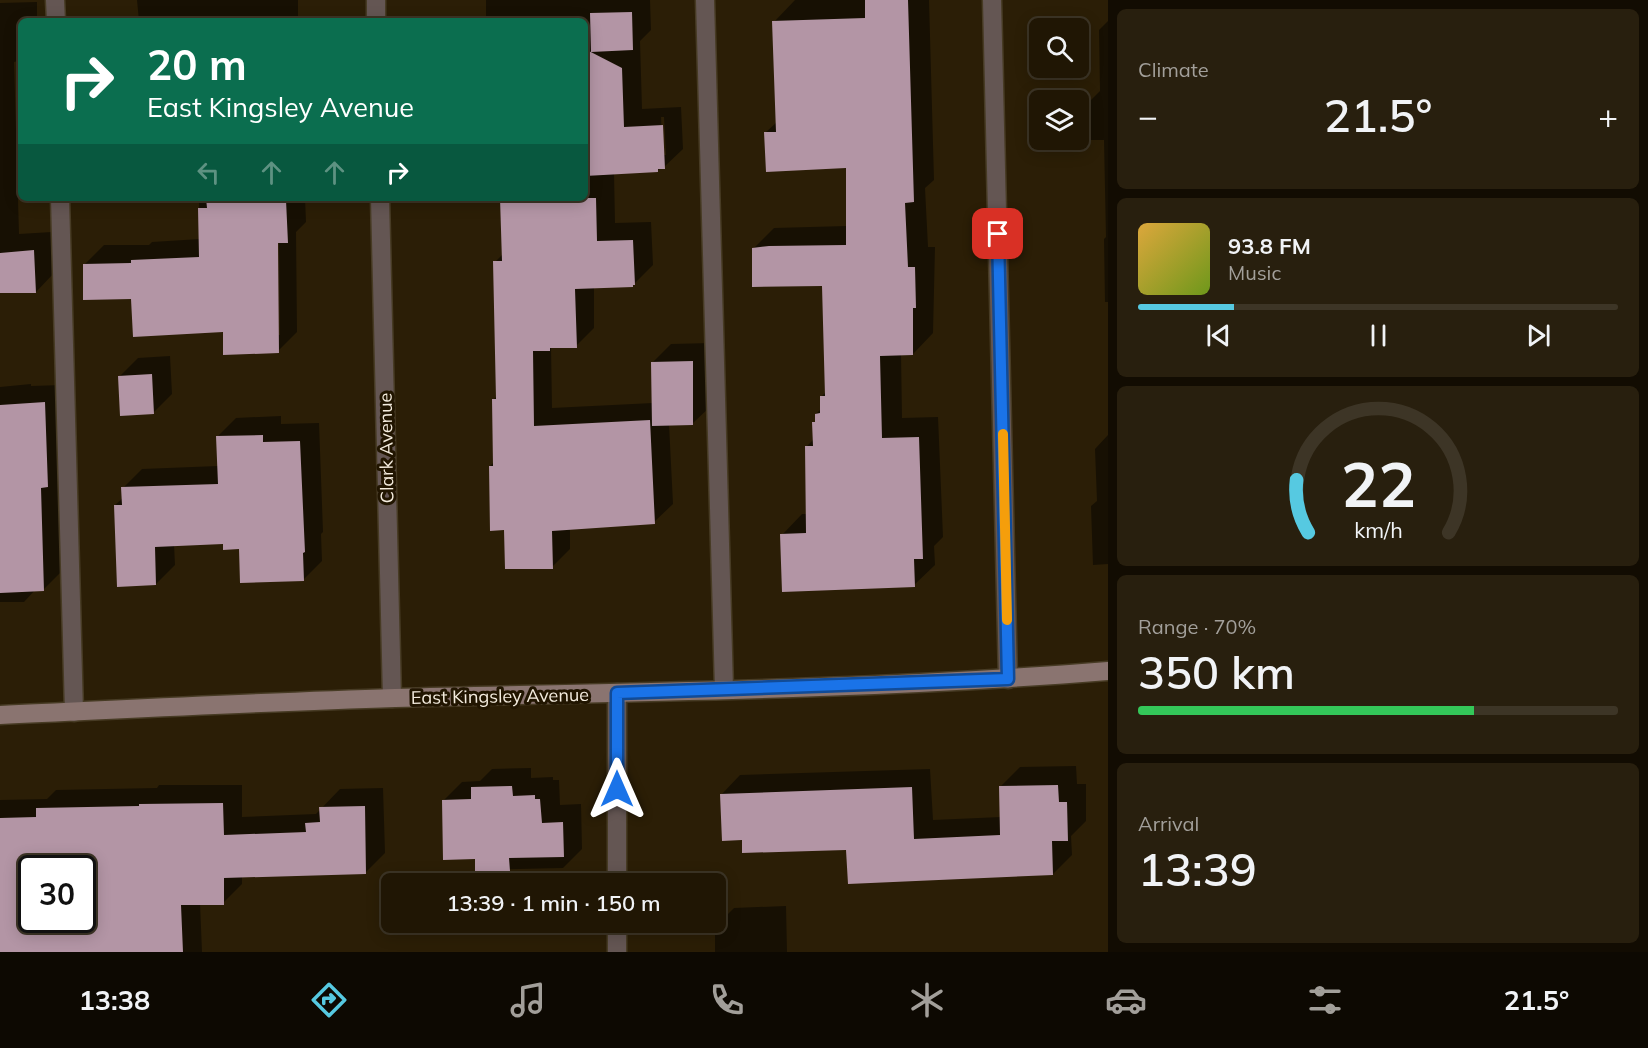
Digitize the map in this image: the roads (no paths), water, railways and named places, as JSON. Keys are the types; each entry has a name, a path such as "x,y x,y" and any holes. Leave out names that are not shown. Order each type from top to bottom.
{"street":[{"path":"55,0 56,18"},
{"path":"376,0 376,18"},
{"path":"705,0 724,689"},
{"path":"992,0 1008,679"},
{"path":"60,201 74,712"},
{"name":"Clark Avenue","path":"380,201 392,698"},
{"name":"East Kingsley Avenue","path":"0,715 392,698 617,693 1008,679 1108,671"},
{"path":"617,693 617,873"},
{"path":"617,933 617,952"}]}
